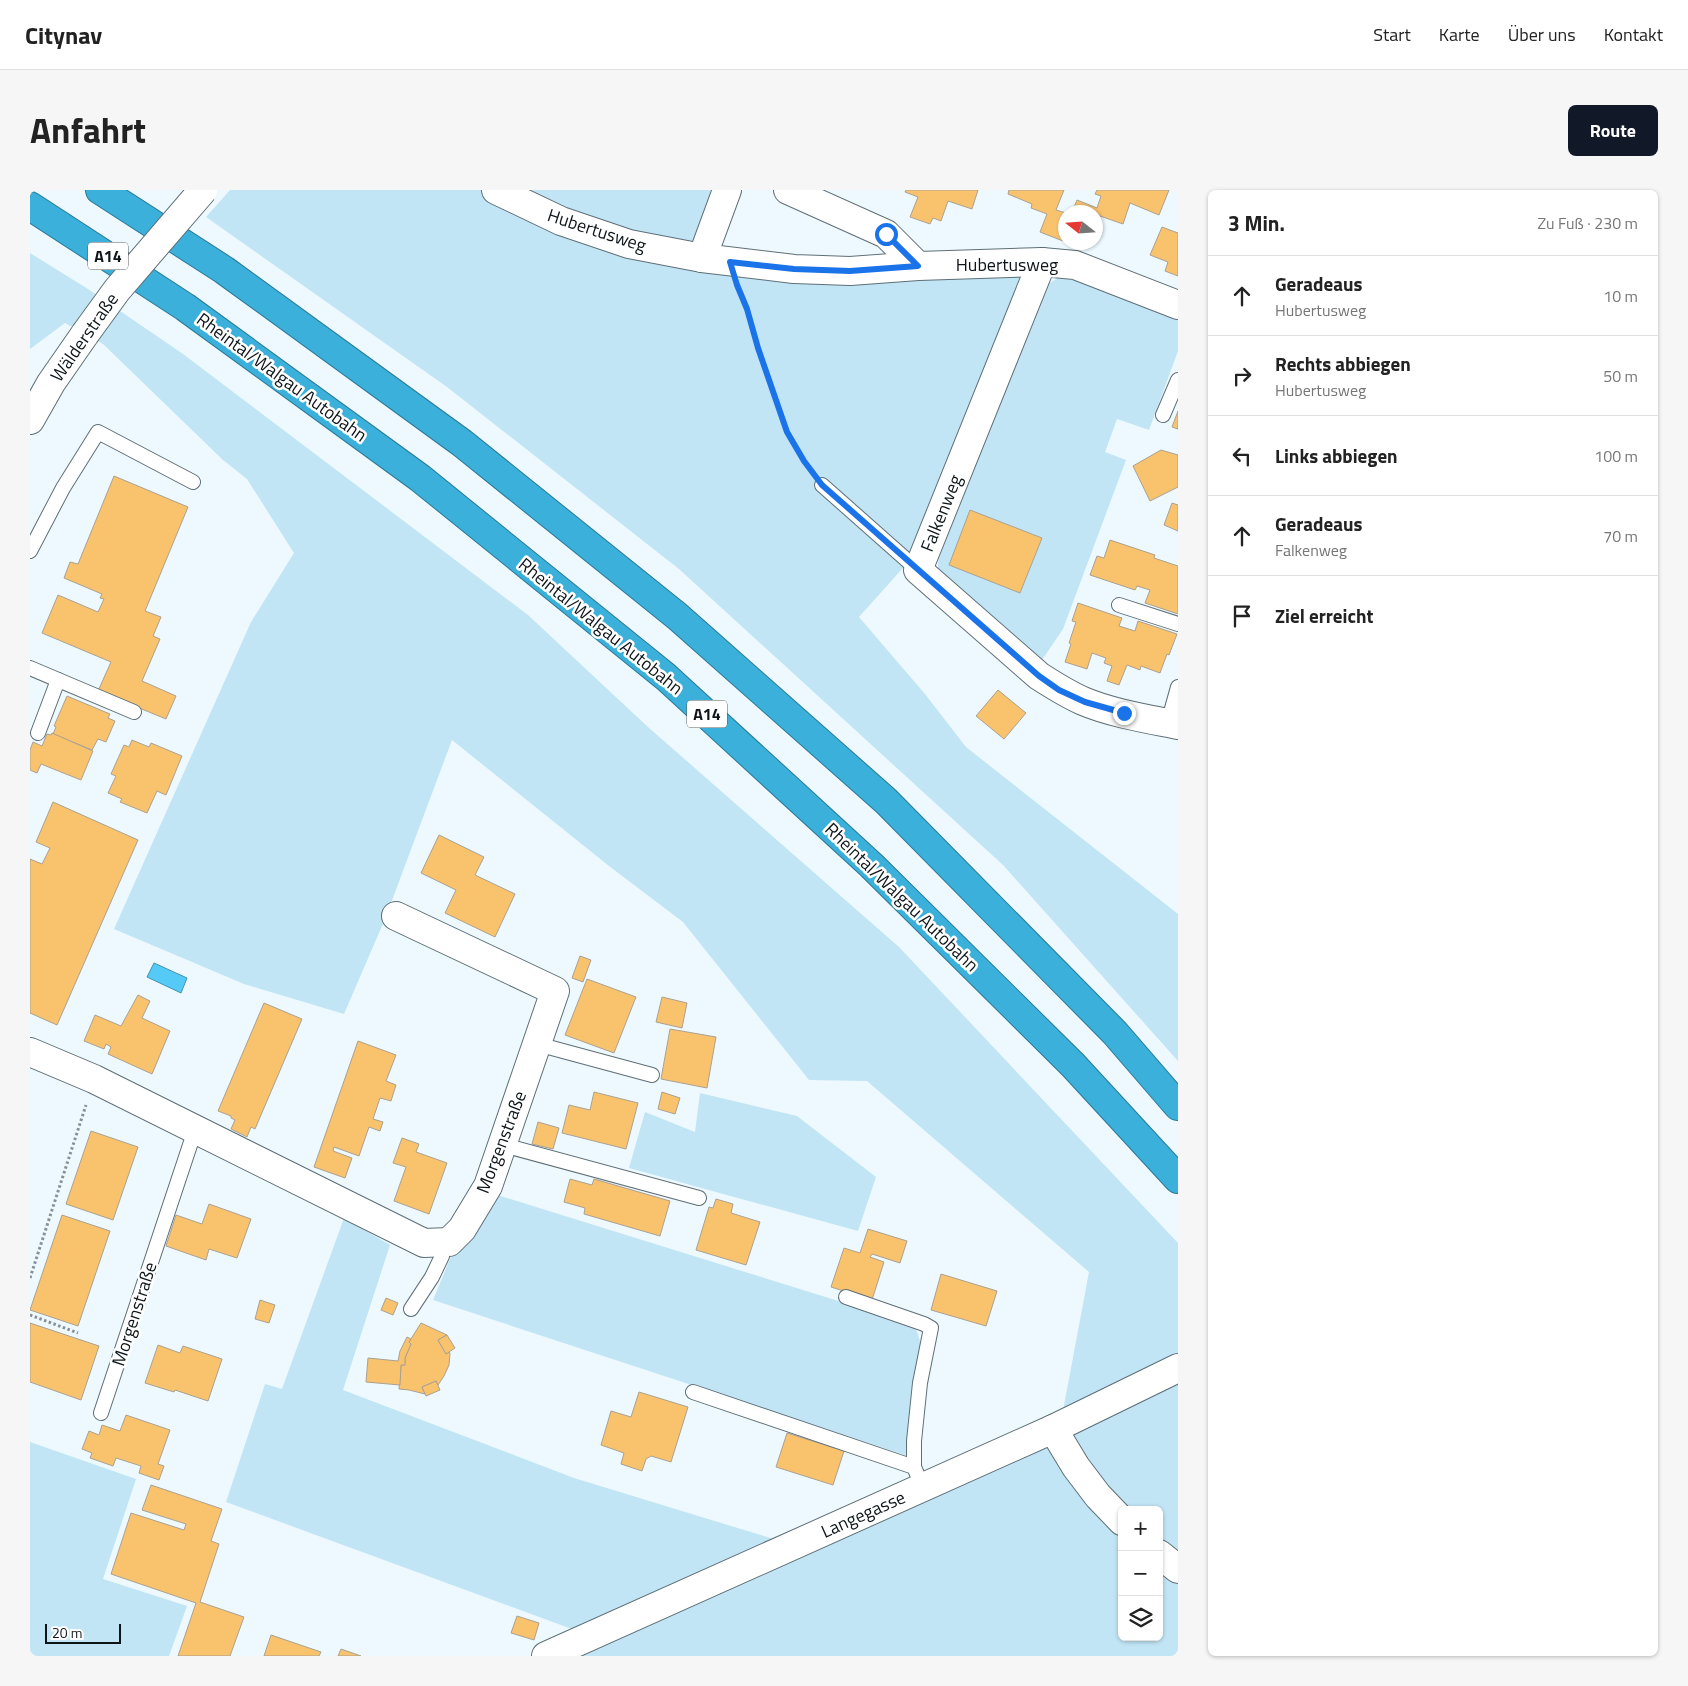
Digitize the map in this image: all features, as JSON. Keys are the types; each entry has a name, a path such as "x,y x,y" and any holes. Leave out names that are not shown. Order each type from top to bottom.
{"highway":[{"path":"100,190 224,270 462,443 677,616 886,801 1115,1033 1178,1106"},
{"name":"Rheintal/Walgau Autobahn","path":"30,206 185,307 420,478 666,677 871,865 1073,1065 1178,1179"}],"street":[{"name":"Wälderstraße","path":"30,420 51,384 117,290 203,190"},
{"name":"Hubertusweg","path":"496,190 561,221 629,244 702,258 794,269 850,271 918,266 1042,262 1075,265 1178,305"},
{"path":"702,258 727,190"},
{"path":"788,190 886,234 918,266"},
{"name":"Falkenweg","path":"1042,262 918,570 1039,676 1059,690 1085,702 1173,724"},
{"name":"Morgenstraße","path":"396,916 555,991 488,1186 462,1229 449,1242 440,1243"},
{"path":"30,1052 94,1079 424,1243 440,1243"},
{"name":"Langegasse","path":"546,1656 918,1477 1053,1429 1178,1368"},
{"path":"1053,1429 1076,1467 1098,1496 1118,1517"},
{"path":"1163,1557 1178,1569"}],"lane":[{"path":"1163,415 1178,380"},
{"path":"30,551 63,488 98,432 193,482"},
{"path":"822,485 918,570"},
{"path":"1118,605 1178,624"},
{"path":"30,668 134,712"},
{"path":"38,733 58,680"},
{"name":"Falkenweg","path":"1173,724 1178,687"},
{"path":"536,1044 652,1075"},
{"name":"Morgenstraße","path":"101,1413 195,1130"},
{"path":"503,1145 699,1198"},
{"path":"411,1309 432,1277 442,1256 440,1243"},
{"path":"693,1392 918,1477 914,1442 920,1383 931,1328 846,1297"}],"path":[{"path":"730,262 787,432 804,461 822,485"},
{"path":"30,1278 94,1079"},
{"path":"30,1315 78,1332"}],"shaded area":[{"path":"230,190 722,190 698,262 1024,274 919,550 859,617 925,694 966,747 1178,914 1178,1061 1003,865 679,569 447,387 206,217"},
{"path":"30,253 88,289 183,354 528,615 648,727 899,947 1178,1243 1178,1656 574,1656 599,1639 226,1502 265,1384 282,1389 344,1218 390,1245 343,1390 574,1478 803,1548 1059,1432 1089,1272 867,1081 809,1080 683,922 609,866 452,740 385,919 344,1014 244,984 114,929 251,622 294,553 247,479 223,460 103,344 65,323 30,349"},
{"path":"1077,275 1178,319 1178,351 1149,430 1117,419 1105,452 1126,460 1063,629 1040,663 950,587 938,569 939,546 1048,284 1061,276"},
{"path":"700,1093 797,1116 876,1177 858,1231 629,1168 645,1112 695,1132"},
{"path":"491,1193 906,1322 916,1329 922,1347 910,1404 908,1456 433,1300 457,1242"},
{"path":"30,1442 136,1479 103,1579 187,1606 169,1656 30,1656"}],"water":[{"path":"154,963 187,978 181,993 147,977"}],"building":[{"path":"906,190 978,190 972,209 948,201 941,221 933,218 930,224 910,217 918,197 905,192"},
{"path":"1009,190 1064,190 1056,210 1058,211 1058,239 1040,232 1047,214 1031,208 1032,204 1008,194"},
{"path":"1097,190 1169,190 1159,215 1130,203 1123,224 1103,217 1103,205 1098,205 1101,196 1095,194"},
{"path":"1077,200 1090,205 1075,205"},
{"path":"1162,227 1178,233 1178,276 1165,271 1168,262 1150,255"},
{"path":"1178,411 1178,429 1172,427"},
{"path":"1161,450 1178,455 1178,487 1150,501 1133,466"},
{"path":"114,476 188,507 145,611 161,617 153,636 160,639 142,681 176,696 166,719 98,691 111,662 42,633 58,595 98,612 104,599 100,598 102,594 64,578 70,562 78,564"},
{"path":"1172,503 1178,505 1178,531 1164,525"},
{"path":"970,510 1042,538 1020,593 949,565"},
{"path":"1110,540 1155,555 1154,558 1178,566 1178,614 1145,603 1150,590 1137,586 1135,590 1090,575 1097,556 1104,558"},
{"path":"1078,603 1122,618 1119,626 1135,631 1138,621 1177,634 1160,673 1141,666 1140,670 1127,665 1119,685 1107,681 1112,666 1104,663 1106,658 1092,653 1087,669 1065,662 1076,622 1072,621"},
{"path":"998,690 1026,713 1004,739 976,716"},
{"path":"67,696 110,714 108,718 115,721 106,742 98,739 92,750 53,734 56,727 54,726"},
{"path":"52,733 93,751 81,780 41,764 37,773 30,770 30,750 33,742 42,746 47,734 51,735"},
{"path":"132,740 149,747 151,743 182,756 166,795 157,791 147,813 120,802 122,799 108,793 116,776 111,774 124,745 129,747"},
{"path":"53,802 138,840 57,1025 30,1013 30,859 42,864 50,848 36,842"},
{"path":"439,835 484,857 475,875 515,894 495,937 445,913 456,890 421,873"},
{"path":"580,956 591,960 583,982 572,978"},
{"path":"587,979 636,997 614,1053 565,1035"},
{"path":"138,995 150,1001 142,1018 170,1031 152,1074 108,1054 111,1047 106,1044 104,1049 84,1041 95,1015 121,1026"},
{"path":"662,997 687,1003 682,1028 656,1022"},
{"path":"264,1003 302,1019 255,1129 251,1127 247,1137 231,1129 235,1120 231,1116 218,1111"},
{"path":"670,1029 716,1037 707,1088 661,1079"},
{"path":"358,1041 396,1055 386,1081 396,1085 391,1101 380,1098 373,1119 383,1122 380,1131 369,1127 359,1156 334,1147 333,1151 352,1158 345,1178 314,1167"},
{"path":"594,1092 638,1103 626,1149 562,1133 569,1105 590,1110"},
{"path":"662,1092 680,1098 675,1114 658,1109"},
{"path":"538,1122 559,1128 553,1149 532,1144"},
{"path":"91,1131 138,1147 113,1220 66,1204"},
{"path":"402,1138 419,1144 416,1152 447,1163 429,1214 394,1201 406,1167 393,1163"},
{"path":"570,1179 592,1185 594,1179 670,1201 660,1236 584,1214 585,1208 564,1202"},
{"path":"716,1199 733,1204 731,1213 760,1222 746,1265 696,1250 709,1207 713,1208"},
{"path":"209,1204 251,1219 237,1258 209,1249 206,1260 166,1246 176,1215 202,1224"},
{"path":"62,1215 110,1231 78,1326 30,1310"},
{"path":"868,1229 907,1241 900,1263 872,1254 870,1257 884,1262 872,1300 831,1287 844,1248 860,1253"},
{"path":"941,1274 997,1291 986,1326 931,1310"},
{"path":"386,1298 398,1303 393,1315 381,1310"},
{"path":"260,1300 275,1305 269,1323 255,1319"},
{"path":"30,1323 99,1346 81,1400 30,1382"},
{"path":"421,1323 447,1335 438,1340 446,1354 450,1353 449,1365 444,1376 438,1385 436,1381 422,1387 425,1394 399,1389 401,1365 405,1365 405,1358 411,1344 409,1342"},
{"path":"447,1335 455,1348 446,1354 438,1340"},
{"path":"407,1337 411,1339 409,1342 411,1344 405,1358 405,1365 401,1365 400,1385 366,1382 368,1358 398,1361 400,1351"},
{"path":"158,1345 180,1353 183,1346 222,1359 208,1401 175,1390 174,1392 145,1383"},
{"path":"436,1381 440,1390 426,1396 422,1387"},
{"path":"639,1392 688,1407 671,1462 651,1456 646,1459 642,1471 621,1464 624,1453 601,1445 611,1411 631,1417"},
{"path":"126,1415 170,1430 158,1464 164,1466 159,1480 139,1473 141,1466 116,1458 113,1466 90,1458 92,1453 82,1449 89,1431 99,1435 102,1425 120,1431"},
{"path":"787,1433 844,1451 833,1485 776,1467"},
{"path":"151,1485 222,1509 211,1541 219,1544 200,1602 244,1617 230,1656 178,1656 196,1603 111,1574 131,1513 184,1530 186,1524 142,1510"},
{"path":"517,1616 539,1623 534,1640 511,1633"},
{"path":"271,1635 321,1652 319,1656 264,1656"},
{"path":"341,1649 361,1656 338,1656"}],"route":[{"path":"886,234 918,266 850,271 794,269 730,262 787,432 804,461 822,485 1039,676 1059,690 1085,702 1124,713"}]}
